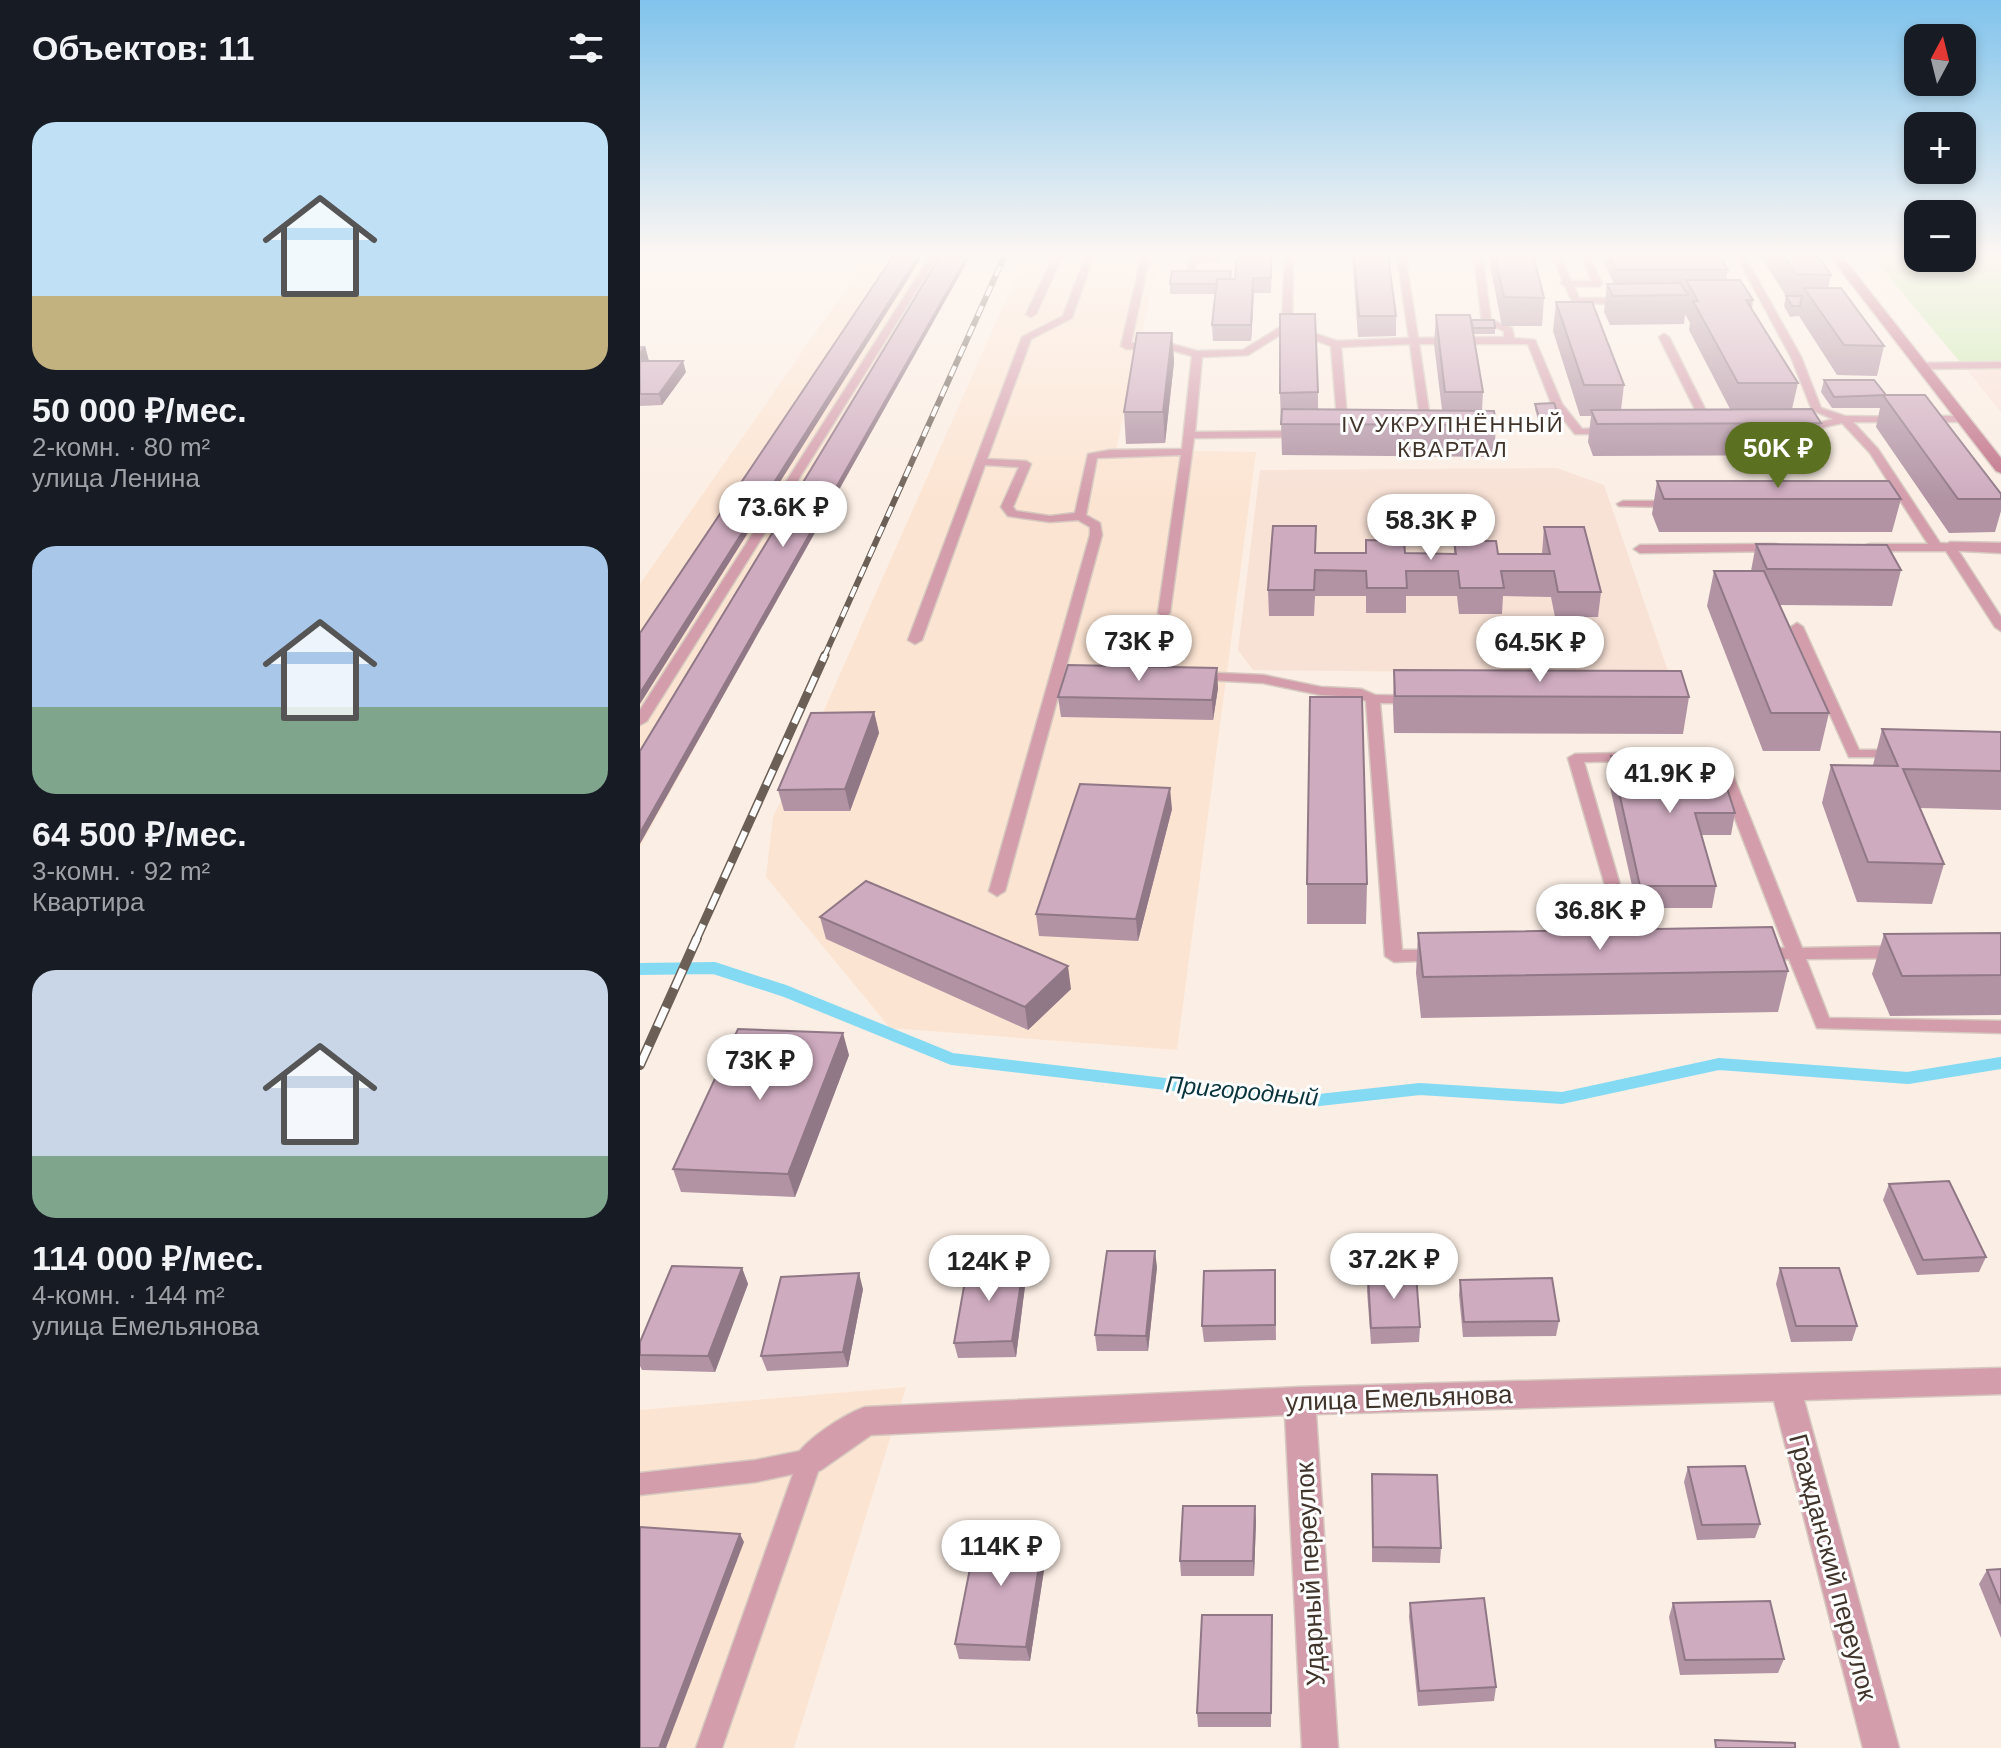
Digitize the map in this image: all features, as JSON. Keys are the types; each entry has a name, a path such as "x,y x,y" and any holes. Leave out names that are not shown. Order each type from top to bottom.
{"main road":[{"path":"1898,337 2001,468"}],"street":[{"path":"1943,547 2001,548"},
{"name":"улица Емельянова","path":"810,1460 865,1421 1300,1401 2001,1381"},
{"name":"Гражданский переулок","path":"1785,1385 1881,1748"},
{"name":"Ударный переулок","path":"1300,1401 1320,1748"}],"lane":[{"path":"640,721 883,337"},
{"path":"915,640 1028,337"},
{"path":"1128,337 1126,346 1168,346 1197,354 1245,353 1272,337"},
{"path":"1315,337 1336,344 1532,342 1557,405 1579,432 1623,431"},
{"path":"1413,337 1427,433 1413,434"},
{"path":"1664,337 1711,430"},
{"path":"1785,337 1817,410 1844,419 1874,451 1906,503 1943,547 2001,627"},
{"path":"1336,344 1343,434"},
{"path":"1164,613 1187,452 1197,354"},
{"path":"1921,366 2001,365"},
{"path":"1780,431 1794,431 1844,419 1963,419"},
{"path":"1696,430 1725,430"},
{"path":"1189,435 1313,434"},
{"path":"1328,434 1357,434"},
{"path":"1080,516 1092,456 1187,452"},
{"path":"980,462 1026,464 1007,507 1012,514 1050,519 1080,516 1097,528 997,891"},
{"path":"1890,503 1906,503"},
{"path":"1623,504 1686,504"},
{"path":"1858,548 1943,547"},
{"path":"1640,549 1796,548"},
{"path":"1797,627 1854,754 1913,754"},
{"path":"1058,676 1074,676"},
{"path":"1180,676 1263,679 1321,691 1361,693 1373,699 1436,699"},
{"path":"1373,699 1394,956 1457,956"},
{"path":"1632,955 1575,758 1718,755 1823,1024 2001,1027"},
{"path":"1752,954 1923,952"},
{"path":"640,1484 756,1471 810,1460"},
{"path":"709,1748 810,1460"}],"shaded area":[{"path":"813,337 922,337 640,847 640,584"},
{"path":"990,337 1141,337 1116,450 1256,452 1177,1050 890,1028 766,877 773,817 813,735"},
{"path":"1967,370 2001,370 2001,412"},
{"path":"1557,468 1604,485 1669,674 1253,670 1238,650 1260,470"},
{"path":"906,1387 794,1748 640,1748 640,1410"}],"green space":[{"path":"1939,337 2001,337 2001,361 1960,362"}],"building":[{"path":"839,337 867,337 640,693 640,633"},
{"path":"891,337 922,337 640,833 640,751"},
{"path":"1136,337 1172,337 1163,412 1124,412"},
{"path":"1280,337 1316,337 1318,392 1280,393"},
{"path":"1439,337 1474,337 1483,392 1445,392"},
{"path":"1568,337 1605,337 1624,385 1584,385"},
{"path":"1713,337 1769,337 1798,383 1738,383"},
{"path":"1838,337 1877,337 1884,346 1844,345"},
{"path":"641,361 683,361 659,394 640,394"},
{"path":"1824,380 1874,380 1886,395 1834,397"},
{"path":"1883,395 1925,395 2001,494 2001,499 1958,499"},
{"path":"1554,403 1560,420 1540,420 1535,404"},
{"path":"1282,409 1494,411 1496,425 1281,424"},
{"path":"1812,409 1821,423 1597,424 1591,410"},
{"path":"1657,481 1889,481 1901,499 1664,499"},
{"path":"1273,526 1316,526 1315,553 1366,553 1366,540 1404,541 1405,553 1456,554 1454,541 1496,541 1498,554 1550,554 1544,527 1584,527 1601,592 1558,592 1554,571 1501,571 1504,588 1460,588 1458,571 1406,571 1407,588 1367,588 1366,571 1315,570 1314,590 1268,590"},
{"path":"1756,544 1887,545 1901,570 1767,569"},
{"path":"1714,571 1764,571 1829,713 1771,713"},
{"path":"1068,665 1217,668 1212,700 1058,697"},
{"path":"1394,670 1681,671 1689,697 1395,696"},
{"path":"1310,697 1362,697 1367,884 1307,884"},
{"path":"874,712 845,789 778,790 811,713"},
{"path":"1882,729 2001,732 2001,771 1903,769 1944,864 1868,862 1831,765 1898,766"},
{"path":"1611,756 1717,757 1735,813 1695,813 1716,886 1640,886"},
{"path":"1080,784 1170,788 1136,919 1036,914"},
{"path":"866,881 1068,966 1025,1007 820,917"},
{"path":"1772,927 1788,971 1423,977 1418,933"},
{"path":"2001,933 2001,975 1902,976 1884,934"},
{"path":"738,1029 843,1033 788,1174 673,1169"},
{"path":"1949,1181 1986,1257 1923,1260 1889,1184"},
{"path":"1107,1251 1155,1251 1146,1336 1095,1335"},
{"path":"1024,1263 1012,1341 954,1343 968,1264"},
{"path":"672,1266 742,1268 708,1356 640,1355 640,1342"},
{"path":"1780,1268 1839,1268 1857,1326 1796,1326"},
{"path":"1275,1270 1275,1325 1202,1326 1204,1271"},
{"path":"859,1273 843,1352 761,1356 781,1277"},
{"path":"1416,1274 1420,1327 1371,1328 1368,1276"},
{"path":"1552,1278 1559,1321 1464,1322 1460,1280"},
{"path":"1745,1466 1760,1524 1702,1525 1688,1467"},
{"path":"1372,1474 1437,1475 1441,1548 1373,1547"},
{"path":"1183,1506 1255,1506 1253,1561 1180,1561"},
{"path":"640,1527 740,1534 659,1748 640,1748"},
{"path":"978,1528 1045,1529 1026,1647 955,1644"},
{"path":"2001,1569 2001,1604 1987,1570"},
{"path":"1484,1598 1496,1687 1419,1691 1410,1603"},
{"path":"1770,1601 1784,1659 1685,1660 1673,1603"},
{"path":"1202,1615 1272,1615 1271,1713 1197,1713"},
{"path":"1715,1740 1795,1743 1795,1748 1716,1748"}],"waterway":[{"name":"Пригородный","path":"640,969 714,968 785,991 952,1059 1310,1101 1420,1089 1562,1098 1719,1064 1908,1078 2001,1063"}],"railway":[{"path":"824,657 968,337"},
{"path":"696,940 825,655"},
{"path":"640,1065 697,938"}],"district":[{"name":"IV УКРУПНЁННЫЙ КВАРТАЛ","path":"1453,436"}]}
